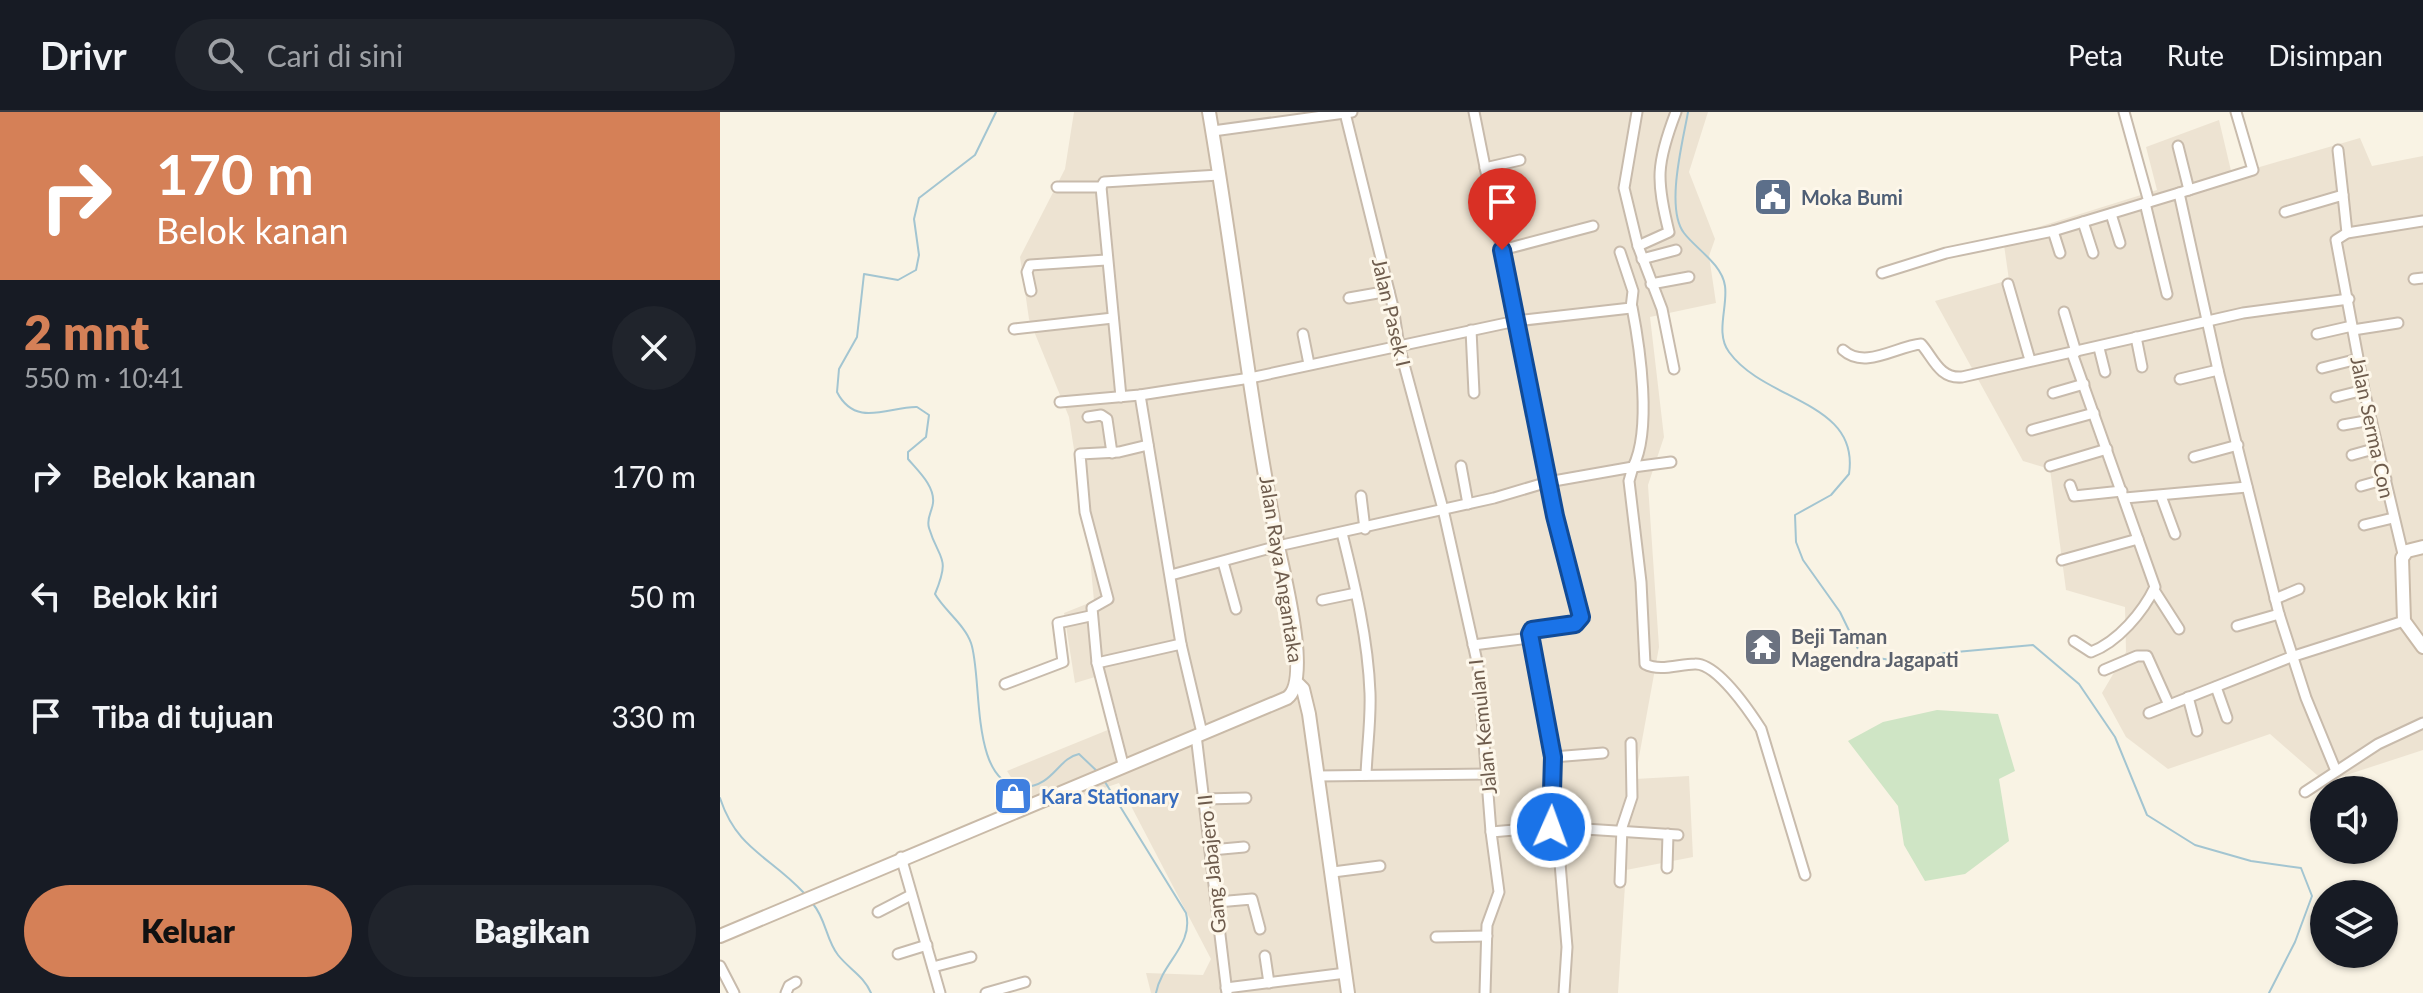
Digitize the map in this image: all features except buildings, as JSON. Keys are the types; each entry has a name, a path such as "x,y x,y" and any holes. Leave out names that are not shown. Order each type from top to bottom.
{"main road":[{"name":"Jalan Raya Angantaka","path":"720,936 1098,775 1119,761 1199,734 1287,698 1298,684 1290,607 1250,378 1209,112"},
{"path":"2423,547 2403,554 2404,621 2423,647"},
{"path":"1298,684 1307,703 1322,775 1348,993"}],"street":[{"path":"1213,131 1352,112"},
{"path":"1474,112 1548,482 1581,617 1575,624 1532,630 1530,638 1553,757 1554,827 1567,947 1564,993"},
{"path":"1637,112 1624,188 1642,259 1662,309 1674,369"},
{"path":"1638,246 1669,232 1658,185 1665,140 1676,112"},
{"path":"2124,112 2167,294"},
{"path":"1882,273 1946,253 2053,231 2253,170 2236,112"},
{"name":"Jalan Pasek I","path":"1345,113 1389,291 1399,346 1443,509"},
{"path":"2178,146 2207,322 2275,599 2291,657 2336,771"},
{"path":"2338,150 2347,233 2423,221"},
{"path":"1485,168 1520,160"},
{"path":"1121,397 1101,187 1104,182 1219,175"},
{"path":"1057,187 1101,187"},
{"path":"2285,212 2343,195"},
{"path":"2111,214 2120,243"},
{"path":"2083,222 2093,253"},
{"path":"1502,250 1593,226"},
{"path":"2053,231 2060,253"},
{"name":"Jalan Serma Con","path":"2347,233 2336,240 2364,390 2403,554"},
{"path":"1642,259 1676,250"},
{"path":"1620,252 1633,291 1643,415 1643,441 1629,481 1641,582 1645,664 1702,664 1722,679 1751,713 1761,729 1805,875"},
{"path":"1031,291 1029,266 1106,260"},
{"path":"1651,284 1689,277"},
{"path":"2008,284 2030,360"},
{"path":"1349,298 1389,291"},
{"path":"1843,350 1854,357 1870,356 1921,344 1933,364 1955,378 2276,307 2349,299"},
{"path":"1060,402 1140,395 1250,378 1516,321 1632,307"},
{"path":"2064,312 2084,384 2154,590 2179,629"},
{"path":"1014,329 1113,318"},
{"path":"2317,334 2398,323"},
{"path":"1471,330 1474,393"},
{"path":"1303,334 1309,364"},
{"path":"2136,337 2142,367"},
{"path":"2099,348 2105,372"},
{"path":"2322,368 2358,359"},
{"path":"2180,379 2218,370"},
{"path":"2053,393 2084,384"},
{"path":"2336,397 2364,390"},
{"name":"Gang Jabajero II","path":"1140,395 1199,734 1227,991"},
{"path":"2032,430 2094,413"},
{"path":"1088,417 1101,415 1107,419 1112,453"},
{"path":"2343,425 2371,420"},
{"path":"1119,761 1090,616 1093,606 1108,599 1085,512 1080,454 1112,453 1148,445"},
{"path":"2194,457 2238,445"},
{"path":"2352,455 2377,448"},
{"path":"2050,466 2107,449"},
{"path":"1171,575 1278,546 1365,529 1548,482 1671,462"},
{"path":"1461,466 1468,504"},
{"path":"2361,486 2386,479"},
{"path":"2070,485 2074,496 2161,496 2247,487"},
{"path":"1361,496 1365,529"},
{"path":"2161,496 2175,534"},
{"name":"Jalan Kemulan I","path":"1443,509 1473,645 1489,774 1491,832 1499,892 1488,921 1485,993"},
{"path":"2364,525 2393,518"},
{"path":"1342,533 1356,593 1370,692 1366,775"},
{"path":"2062,560 2138,539"},
{"path":"1223,562 1236,609"},
{"path":"2275,599 2299,589"},
{"path":"2074,641 2091,652 2132,621 2154,590"},
{"path":"1322,600 1356,593"},
{"path":"2237,626 2279,614"},
{"path":"1005,684 1064,661 1057,624 1090,616"},
{"path":"2149,713 2291,657 2404,621"},
{"path":"1473,645 1530,638"},
{"path":"1097,663 1181,644"},
{"path":"2104,670 2137,656 2147,656 2169,705"},
{"path":"2216,687 2227,718"},
{"path":"2188,697 2197,731"},
{"path":"2305,792 2378,744 2423,723"},
{"path":"1620,882 1622,833 1632,797 1631,743"},
{"path":"1553,757 1603,753"},
{"path":"1322,775 1489,774"},
{"path":"1204,799 1246,798"},
{"path":"1491,832 1554,827 1673,834 1667,868"},
{"path":"1211,850 1244,847"},
{"path":"901,857 940,993"},
{"path":"1333,872 1380,866"},
{"path":"878,912 911,895"},
{"path":"1217,902 1252,899 1260,929"},
{"path":"1436,937 1487,936"},
{"path":"898,954 927,945"},
{"path":"1265,956 1269,983"},
{"path":"933,967 971,957"},
{"path":"720,966 734,993"},
{"path":"1227,991 1346,973"},
{"path":"786,993 790,985 796,982"},
{"path":"986,993 1025,982"}],"shaded area":[{"path":"1074,112 1708,112 1689,172 1715,239 1709,256 1716,303 1650,317 1664,437 1648,485 1659,647 1635,779 1689,776 1693,857 1626,870 1618,993 1151,993 1146,973 1203,975 1211,959 1119,783 1033,812 1007,771 1120,725 1105,674 1075,683 1064,613 1094,601 1089,547 1069,417 1029,319 1020,257 1065,169"},
{"path":"2219,120 2232,175 2360,138 2372,166 2423,156 2423,750 2343,776 2318,776 2270,734 2168,769 2126,737 2102,693 2126,652 2125,607 2066,590 2050,469 2023,461 1935,301 2009,280 2003,238 2157,190 2146,147"}],"green space":[{"path":"1937,710 1998,714 2015,771 1999,779 2009,841 1965,874 1925,881 1904,845 1898,806 1848,741 1883,722"}],"waterway":[{"path":"996,112 975,155 919,198 914,219 919,255 916,270 898,280 864,274 857,337 839,369 837,392 845,403 864,413 917,407 929,415 926,437 908,452 908,459 925,479 933,497 928,524 943,565 935,594 971,643 981,728 994,769 1006,782 1023,787 1033,786 1079,754 1099,773"},
{"path":"1688,112 1677,174 1676,208 1684,233 1723,278 1722,328 1725,345 1745,369 1825,417 1840,431 1848,450 1849,474 1831,495 1795,515 1796,542 1803,560 1840,612 1859,651 1865,656 1910,663 1945,653 2033,645 2079,684 2115,737 2147,815 2195,845 2251,861 2301,868 2312,896 2295,942 2269,993"},
{"path":"1105,782 1186,913 1186,935 1164,972 1156,993"},
{"path":"720,798 727,815 745,841 804,893"},
{"path":"813,904 834,949 871,993"}],"place":[{"name":"Moka Bumi","path":"1773,197"},
{"name":"Beji Taman Magendra Jagapati","path":"1763,647"},
{"name":"Kara Stationary","path":"1013,796"}],"route":[{"path":"1502,250 1555,516 1581,617 1575,624 1532,630 1530,634 1553,757 1551,827"}]}
